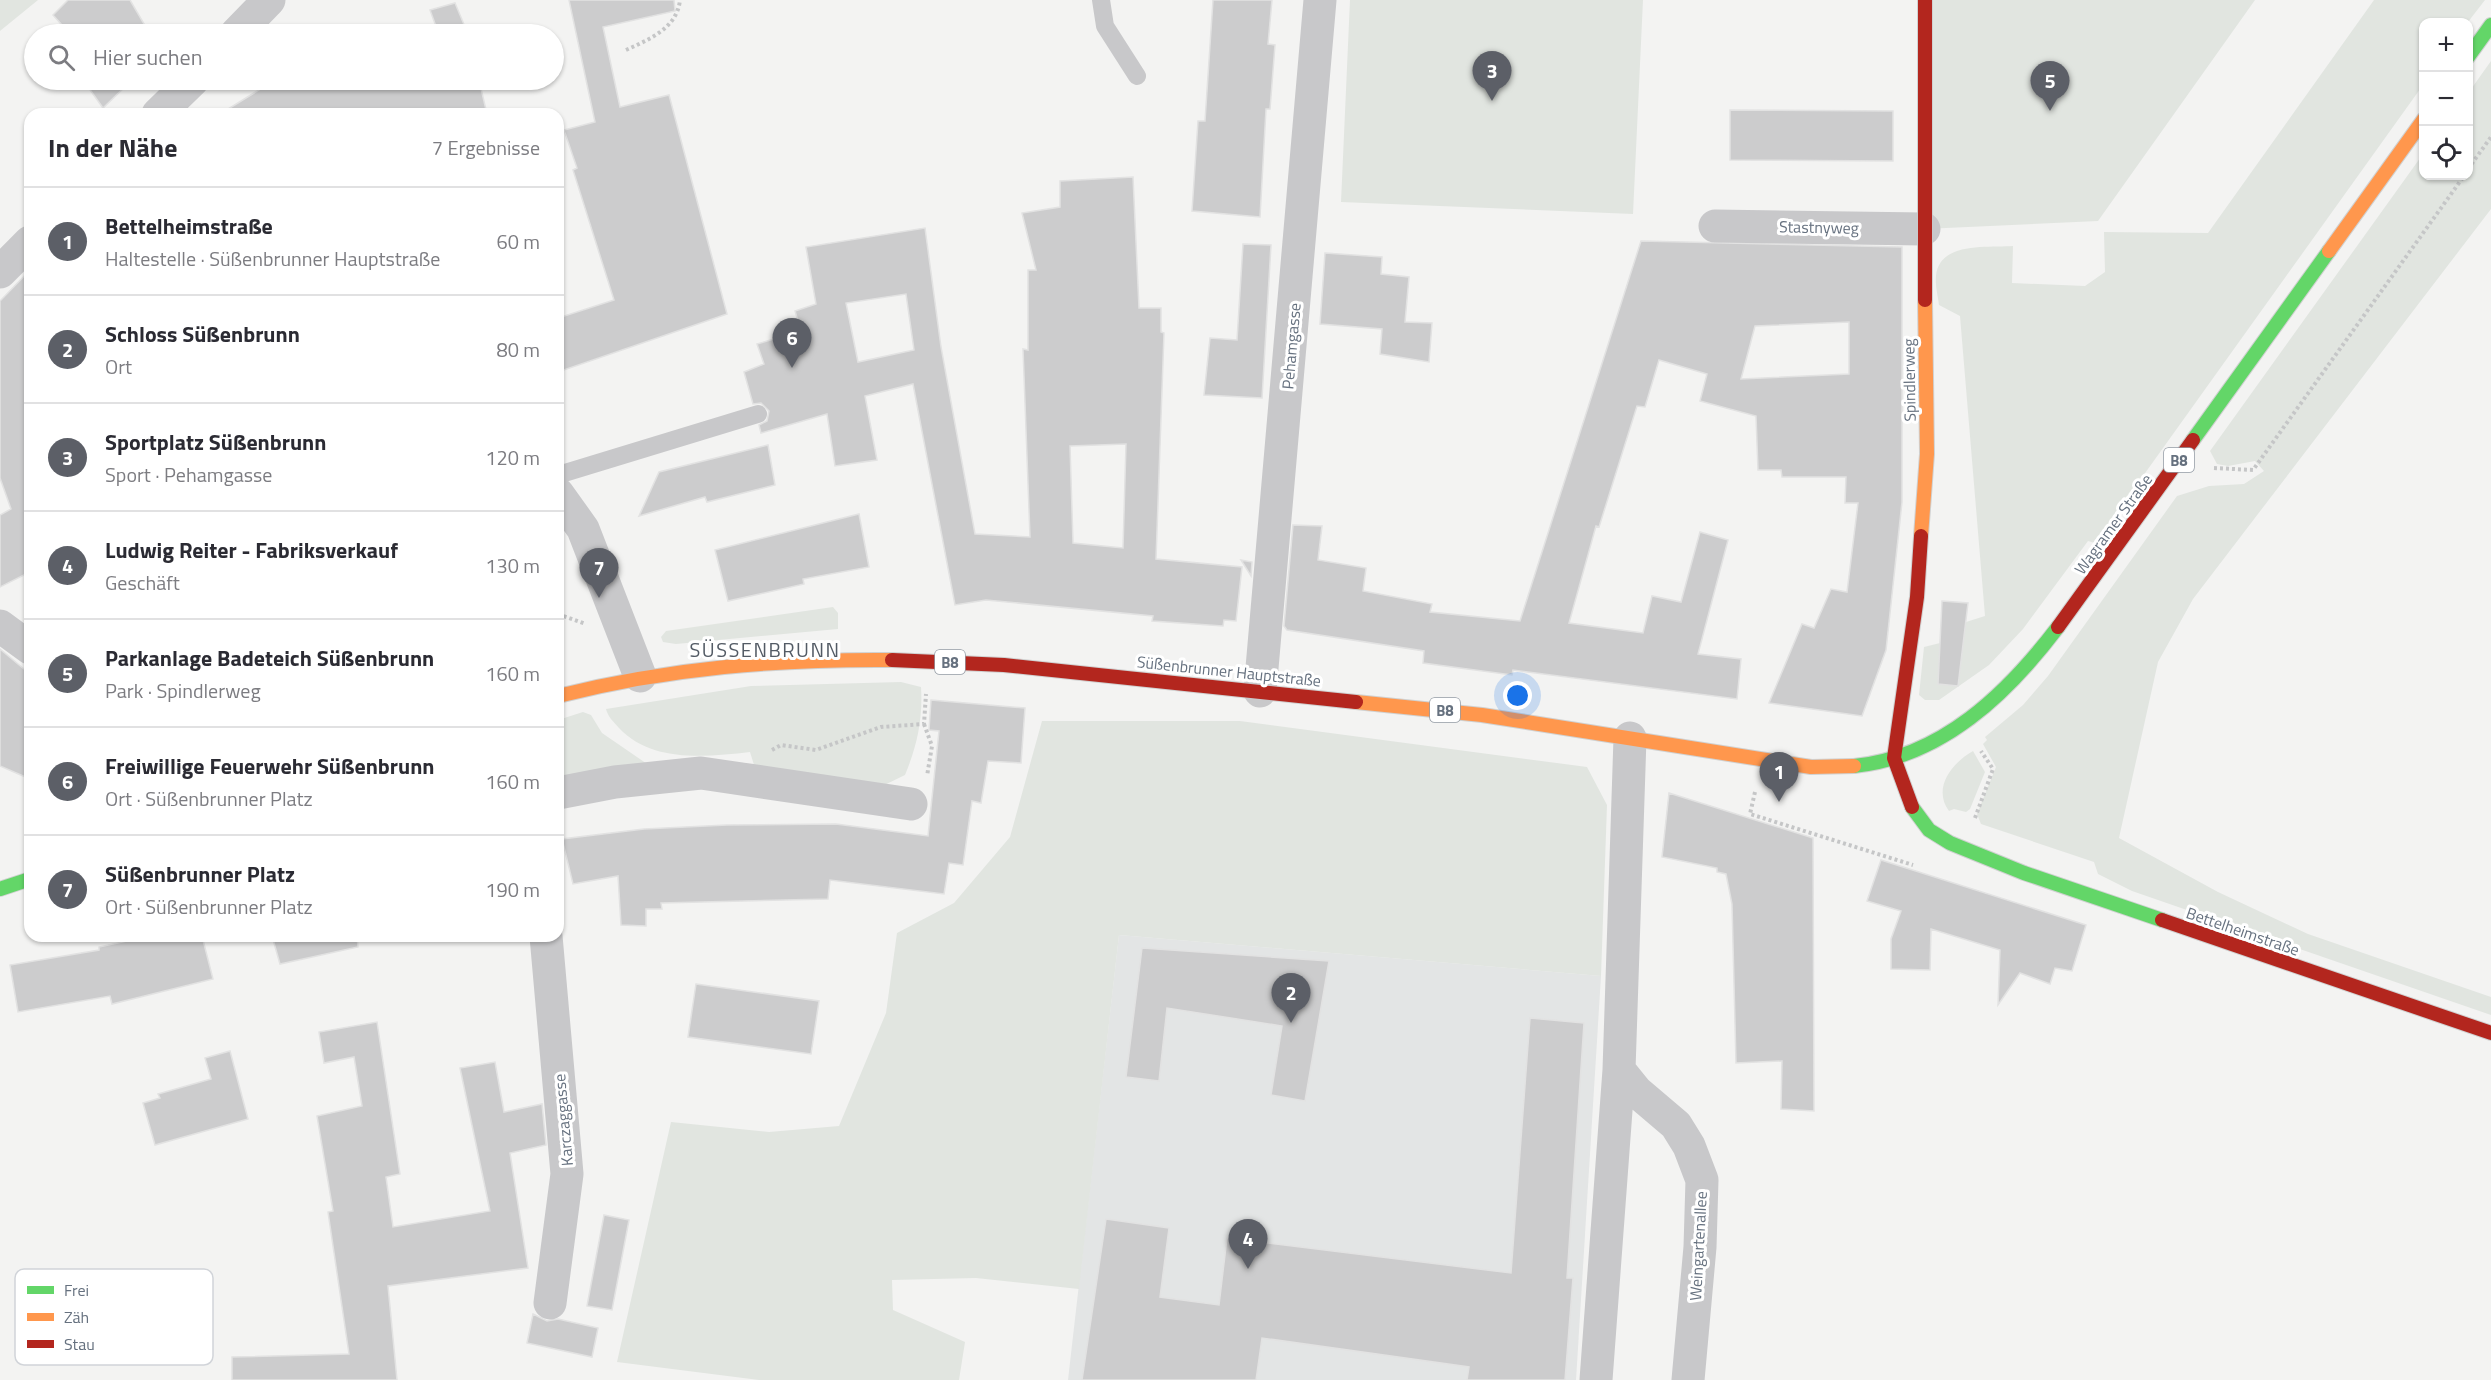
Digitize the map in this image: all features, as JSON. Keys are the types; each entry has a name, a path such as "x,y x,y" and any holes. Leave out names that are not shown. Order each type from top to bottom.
{"main road":[{"name":"Spindlerweg","path":"1894,758 1917,597 1927,454 1924,229 1925,0"},
{"path":"2473,51 2491,26"},
{"name":"Wagramer Straße","path":"1894,758 1915,751 1953,731 2007,689 2040,652 2419,126"},
{"name":"Süßenbrunner Hauptstraße","path":"564,695 640,676 695,666 741,662 884,659 1004,665 1482,715 1771,762 1830,769 1894,758"},
{"name":"Bettelheimstraße","path":"1894,758 1915,814 1929,830 1950,843 2024,873 2491,1033"},
{"path":"0,889 24,881"}],"street":[{"path":"246,24 269,0"},
{"name":"Pehamgasse","path":"1260,691 1320,0"},
{"path":"164,108 183,90"},
{"name":"Stastnyweg","path":"1715,226 1924,229"},
{"path":"0,272 24,248"},
{"path":"564,502 583,529 640,676"},
{"path":"0,626 24,644"},
{"path":"1596,1380 1619,1070 1630,738"},
{"path":"564,792 615,782 701,773 911,804"},
{"name":"Karczaggasse","path":"547,942 567,1174 550,1303"},
{"name":"Weingartenallee","path":"1619,1070 1636,1091 1676,1125 1689,1146 1702,1180 1700,1247 1688,1380"}],"lane":[{"path":"1101,0 1105,26 1137,76"},
{"path":"564,473 758,414"}],"path":[{"path":"626,50 657,36 679,13 680,0"},
{"path":"2473,163 2491,137"},
{"path":"2174,466 2253,470 2461,180"},
{"path":"911,804 923,797 932,747 924,724 927,687"},
{"path":"764,755 781,745 816,750 881,727 924,724"},
{"path":"1971,827 1993,769 1979,748"},
{"path":"1755,792 1750,814 1913,865"}],"shaded area":[{"path":"0,0 38,0 0,31"},
{"path":"1350,0 1643,0 1633,214 1341,202"},
{"path":"1925,0 2255,0 2098,221 1924,229"},
{"path":"2374,0 2485,0 2471,18 2419,18 2419,91 2095,543 2088,541 2023,629 1989,665 1939,700 1925,700 1919,695 1924,647 1940,643 1966,622 1985,616 1960,316 1939,305 1936,276 1939,265 1955,252 1979,247 2013,246 2012,283 2085,286 2105,272 2104,232 2208,233"},
{"path":"2491,61 2491,209 2193,599 2158,662 2119,838 2218,892 2308,934 2491,997 2491,1015 2132,891 2098,874 2094,862 1981,824 1977,814 1996,767 1983,744 1987,740 1985,737 2023,705 2048,676 2177,496 2209,486 2244,484 2264,471 2255,461 2228,466 2217,464 2210,451 2419,160 2419,180 2473,180 2473,86"},
{"path":"833,607 838,613 838,629 676,644 663,642 661,637 666,631"},
{"path":"901,682 921,687 920,721 913,754 905,775 868,793 758,778 750,752 698,756 663,752 647,747 632,739 619,728 609,717 606,709 751,686"},
{"path":"583,712 591,715 602,733 653,768 564,778 564,718"},
{"path":"1042,721 1240,721 1587,767 1607,805 1601,976 1119,935 1079,1289 976,1278 892,1280 893,1310 965,1342 959,1380 759,1380 617,1362 671,1122 769,1132 839,1126 886,1013 897,933 954,903 1010,837"},
{"path":"1973,751 1985,772 1970,809 1966,812 1954,809 1949,811 1943,794 1947,777 1958,762"},
{"path":"1119,935 1601,976 1576,1380 1068,1380"}],"building":[{"path":"68,0 130,0 144,24 61,24 53,15"},
{"path":"569,0 674,0 675,11 603,27 620,107 669,95 727,314 564,370 564,316 614,300 573,170 577,168 564,130 595,122"},
{"path":"1213,0 1272,0 1268,44 1275,45 1270,109 1266,109 1260,217 1192,211 1198,121 1205,121"},
{"path":"455,3 464,24 435,24 430,10"},
{"path":"90,90 122,90 103,108"},
{"path":"259,90 481,90 486,108 230,108"},
{"path":"1730,110 1893,111 1893,161 1730,160"},
{"path":"1133,177 1139,308 1161,308 1161,332 1164,333 1156,559 1242,567 1236,621 1224,620 1223,626 1152,621 1153,616 986,600 955,605 913,384 865,396 877,460 835,466 827,414 761,433 759,425 767,421 769,411 761,403 753,404 744,372 764,364 757,344 801,331 795,311 816,304 806,247 925,228 941,347 975,534 1030,537 1023,349 1028,350 1028,270 1036,270 1022,213 1060,207 1060,181","holes":["906,294 914,350 858,362 846,303","1126,444 1123,548 1073,543 1070,446"]},
{"path":"1641,241 1902,247 1902,502 1886,650 1862,716 1769,703 1802,624 1814,628 1831,589 1847,592 1858,503 1845,503 1846,477 1782,477 1781,470 1758,470 1756,416 1700,401 1707,374 1659,360 1645,407 1637,406 1599,527 1596,526 1569,623 1643,633 1652,596 1681,602 1700,532 1728,540 1698,654 1741,659 1737,699 1513,670 1512,675 1423,663 1424,651 1287,630 1284,626 1293,525 1322,526 1318,560 1366,568 1363,591 1432,604 1430,612 1520,621","holes":["1849,322 1849,374 1741,379 1755,326"]},
{"path":"1243,244 1271,245 1262,398 1204,395 1210,338 1237,340"},
{"path":"1325,253 1382,257 1381,274 1409,277 1405,322 1432,323 1429,362 1380,354 1382,329 1320,324"},
{"path":"24,276 24,575 0,587 0,515 11,509 0,478 0,301"},
{"path":"768,445 775,485 707,502 705,497 639,516 659,472"},
{"path":"859,514 869,567 803,579 804,584 728,601 715,550"},
{"path":"1241,560 1252,562 1251,576"},
{"path":"1942,601 1968,603 1958,686 1938,684"},
{"path":"0,649 24,669 24,776 0,766"},
{"path":"931,700 1025,708 1021,763 988,761 981,803 972,801 963,865 949,863 944,894 830,880 828,899 661,903 662,909 646,909 646,926 621,925 618,876 573,884 564,839 644,829 727,825 836,824 928,836 939,731 929,730"},
{"path":"1669,793 1813,838 1814,1111 1781,1109 1782,1061 1736,1063 1732,904 1726,874 1717,872 1717,868 1662,857"},
{"path":"1881,860 2086,925 2072,971 2055,968 2050,984 2020,973 1998,1005 2000,950 1931,929 1930,970 1891,969 1891,939 1901,911 1867,901"},
{"path":"122,942 204,942 213,979 112,1004 110,996 18,1012 10,965 99,950 99,947"},
{"path":"274,942 358,942 358,947 280,964"},
{"path":"1142,948 1329,961 1305,1101 1271,1095 1282,1026 1167,1008 1159,1081 1126,1077"},
{"path":"696,984 819,1001 811,1054 688,1037"},
{"path":"1530,1018 1584,1023 1567,1278 1573,1278 1565,1380 1467,1380 1469,1367 1262,1338 1256,1380 1082,1380 1106,1219 1169,1228 1160,1297 1219,1305 1227,1238 1511,1273"},
{"path":"377,1022 400,1174 386,1177 393,1227 490,1211 460,1068 495,1062 504,1112 542,1104 546,1145 510,1153 528,1268 388,1286 397,1380 232,1380 232,1357 349,1354 328,1212 333,1211 317,1116 362,1106 354,1057 324,1063 319,1032"},
{"path":"230,1051 248,1119 155,1145 143,1103 160,1098 158,1094 211,1079 205,1058"},
{"path":"604,1215 629,1220 612,1310 587,1306"},
{"path":"533,1314 547,1321 558,1319 598,1328 592,1357 527,1343"}],"traffic: fast":[{"path":"2473,50 2491,25"},
{"path":"2193,440 2329,251"},
{"path":"1854,766 1886,760 1916,750 1944,736 1994,698 2017,676 2058,627"},
{"path":"1912,807 1929,830 1950,843 2024,873 2162,920"},
{"path":"0,889 24,881"}],"traffic: slow":[{"path":"2329,251 2419,126"},
{"path":"1921,536 1927,454 1925,300"},
{"path":"564,695 641,678 724,667 807,661 892,660"},
{"path":"1356,702 1482,715 1811,767 1854,766"}],"traffic: jam":[{"path":"1925,0 1925,300"},
{"path":"2058,627 2193,440"},
{"path":"1912,807 1894,758 1917,597 1921,536"},
{"path":"892,660 1004,665 1356,702"},
{"path":"2162,920 2491,1033"}],"place":[{"name":"Sportplatz Süßenbrunn","path":"1492,101"},
{"name":"Parkanlage Badeteich Süßenbrunn","path":"2050,111"},
{"name":"Freiwillige Feuerwehr Süßenbrunn","path":"792,368"},
{"name":"Süßenbrunner Platz","path":"599,598"},
{"name":"Bettelheimstraße","path":"1779,802"},
{"name":"Schloss Süßenbrunn","path":"1291,1023"},
{"name":"Ludwig Reiter - Fabriksverkauf","path":"1248,1269"}],"district":[{"name":"SÜSSENBRUNN","path":"765,649"}]}
